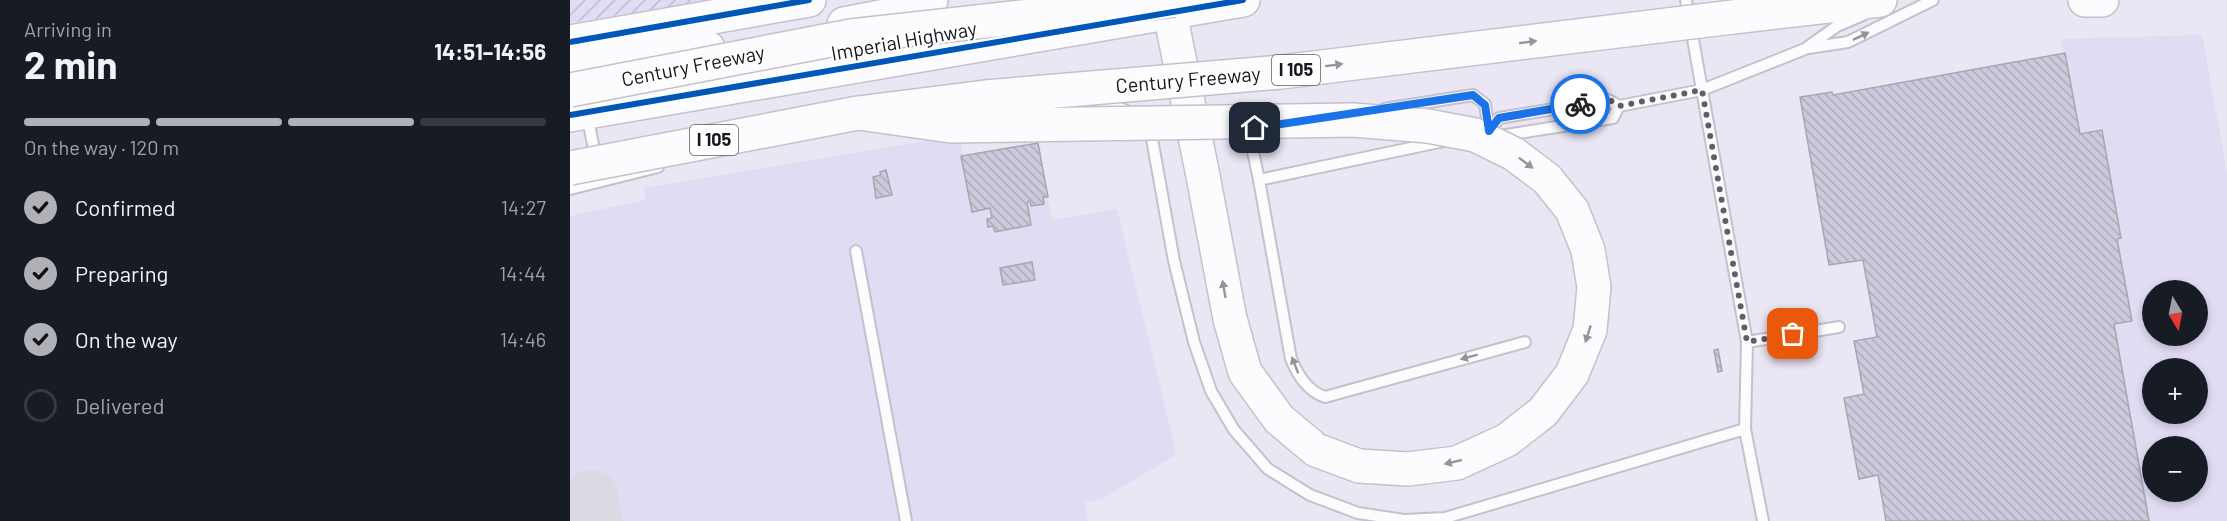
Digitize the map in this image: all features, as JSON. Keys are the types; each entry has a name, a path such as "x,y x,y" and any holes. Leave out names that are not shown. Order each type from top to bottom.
{"main road":[{"path":"574,72 761,4 809,0"},
{"path":"574,72 900,13 929,3 931,0"},
{"path":"851,36 1058,0"},
{"name":"Imperial Highway","path":"574,72 1243,0"},
{"name":"Century Freeway","path":"570,168 862,120 985,97 1281,72 1880,0"},
{"path":"2085,0 2102,0"},
{"path":"862,120 951,126 1331,120 1428,126 1475,135 1514,154 1547,179 1572,210 1588,250 1594,287 1590,330 1572,374 1543,412 1507,440 1456,463 1408,469 1359,466 1316,450 1280,419 1245,372 1230,319 1203,176 1172,7"},
{"name":"Century Freeway","path":"574,72 851,36 1172,7"}],"lane":[{"path":"1686,0 1747,342 1745,429 1763,521"},
{"path":"1489,131 1499,118 1608,99 1619,106 1702,90 1804,48 1837,27 1896,0"},
{"path":"1804,48 1848,42 1933,0"},
{"path":"574,72 600,181"},
{"path":"1489,131 1485,105 1473,95 1255,128 1251,142 1292,358 1299,377 1317,394 1324,397 1525,342"},
{"path":"1259,180 1489,131 1501,137 1613,118 1619,106"},
{"path":"1043,108 1118,107 1138,116 1152,139 1174,261 1194,342 1211,392 1234,430 1268,469 1310,495 1358,513 1404,520 1445,518 1745,429"},
{"path":"862,120 974,114"},
{"path":"570,189 668,165"},
{"path":"856,251 906,521"},
{"path":"1747,342 1839,327"}],"shaded area":[{"path":"570,0 709,0 570,23"},
{"path":"2202,35 2227,172 2227,521 2144,521 2061,39"},
{"path":"959,135 973,207 1046,195 1053,220 1117,209 1176,452 1174,456 1102,499 1085,502 1088,521 570,521 570,216 645,200 644,188"}],"building":[{"path":"2065,53 2080,134 2102,130 2121,238 2117,239 2132,321 2114,324 2142,482 2142,502 2146,502 2149,521 1886,521 1878,475 1859,479 1844,398 1864,394 1854,341 1877,337 1863,260 1829,265 1800,97 1832,92 1833,95"},
{"path":"1038,143 1048,197 1043,197 1044,204 1031,206 1030,201 1027,202 1031,225 995,232 993,226 988,227 987,219 992,218 990,208 972,212 961,156"},
{"path":"886,170 892,195 876,198 873,177 881,175 880,172"},
{"path":"1032,262 1035,280 1003,285 1000,268"},
{"path":"1718,349 1722,371 1718,372 1714,350"}],"taxiway":[{"path":"592,496 596,521"}],"cycle path":[{"path":"570,42 809,0"},
{"path":"570,115 1243,0"}],"way so far":[{"path":"1580,104 1608,99 1619,106 1702,90 1747,342 1793,334"}],"route":[{"path":"1255,128 1473,95 1485,105 1489,131 1499,118 1580,104"}]}
